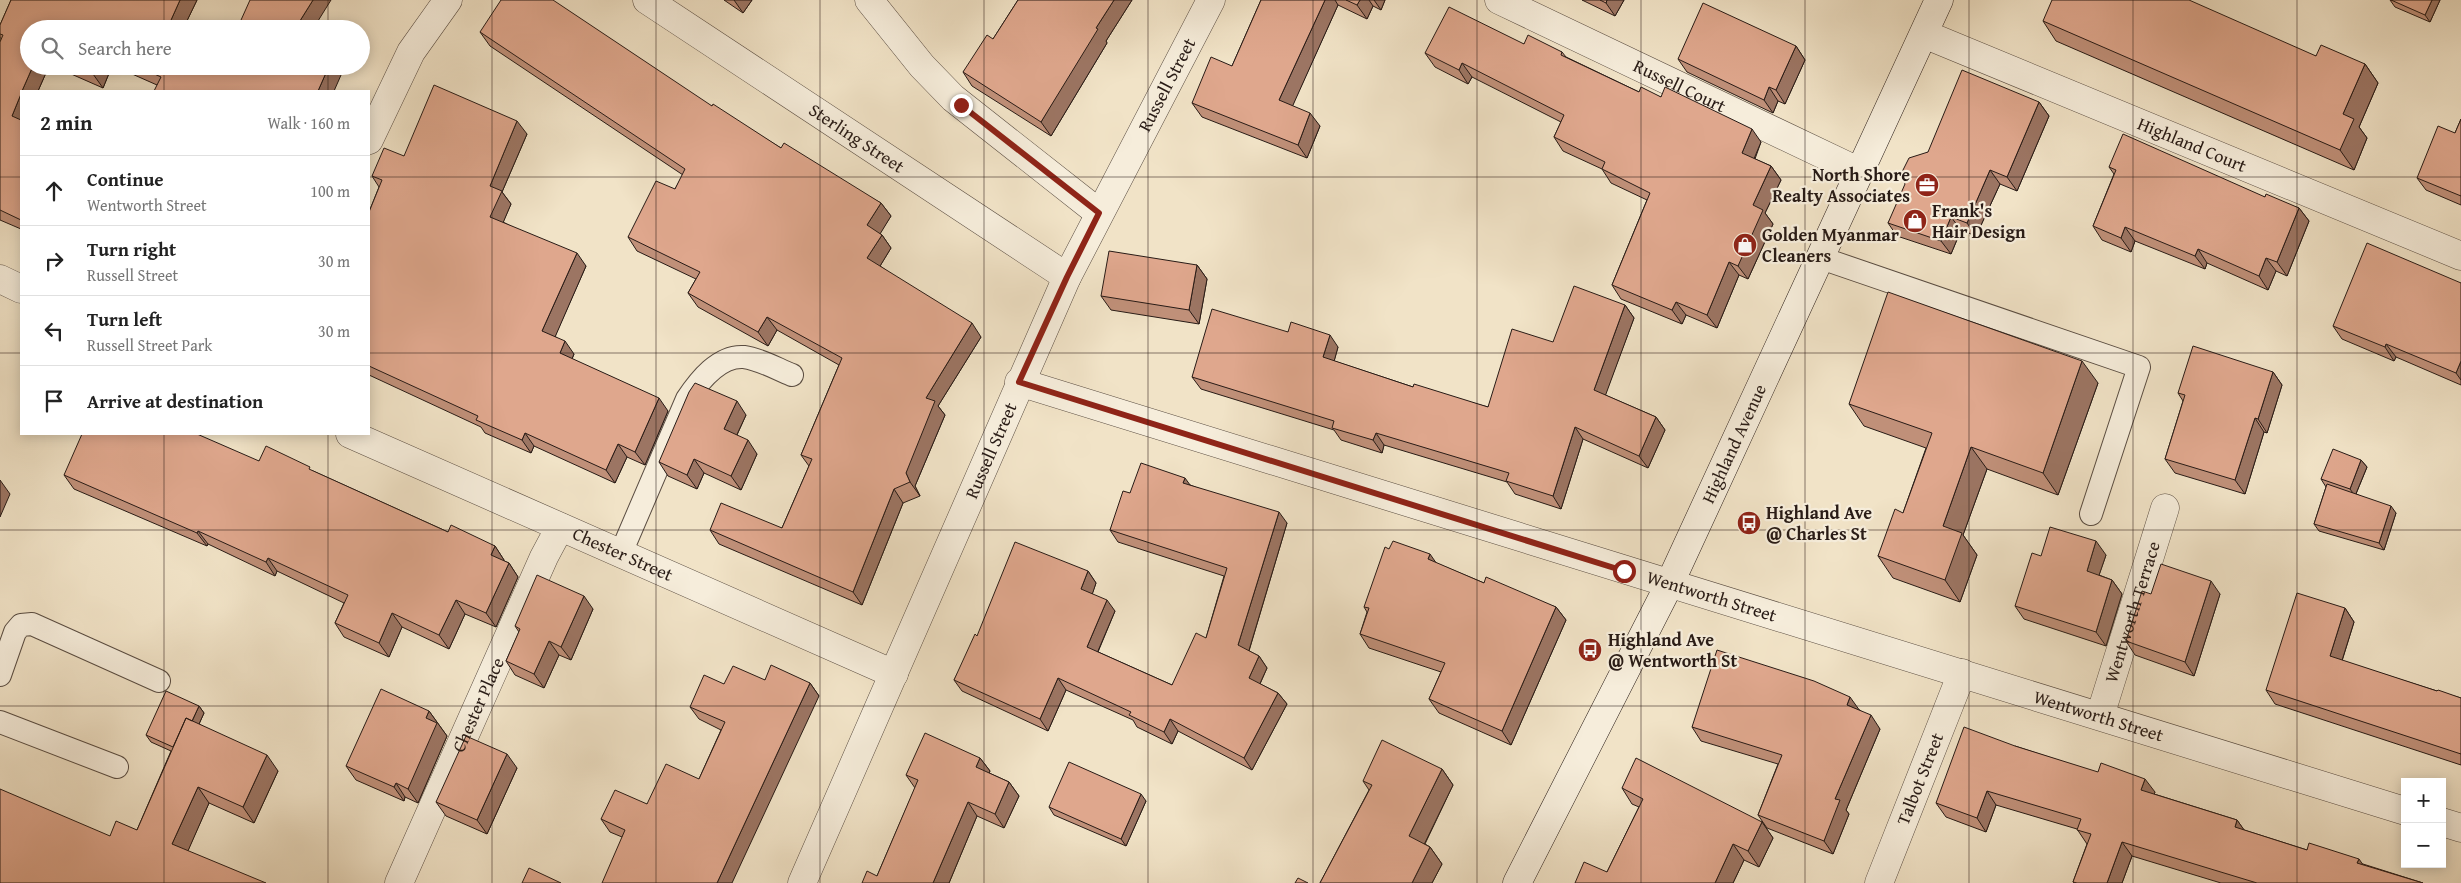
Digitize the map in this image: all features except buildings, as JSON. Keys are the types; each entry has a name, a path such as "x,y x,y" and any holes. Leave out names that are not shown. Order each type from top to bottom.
{"street":[{"path":"370,138 411,52 448,0"},
{"name":"Sterling Street","path":"646,0 1067,277"},
{"path":"869,0 922,66 953,98 1099,213"},
{"name":"Russell Street","path":"802,883 1019,382 1067,277 1211,0"},
{"name":"Russell Court","path":"1498,0 1860,172"},
{"name":"Highland Avenue","path":"1517,883 1669,585 1939,0"},
{"name":"Highland Court","path":"1924,34 2461,256"},
{"path":"0,279 20,289"},
{"name":"Wentworth Street","path":"1019,382 1669,585 1962,672 2401,810"},
{"name":"Chester Street","path":"352,435 894,674"},
{"name":"Wentworth Terrace","path":"2100,716 2165,508"},
{"name":"Chester Place","path":"399,883 544,557 560,527"},
{"name":"Talbot Street","path":"1879,883 1962,672"},
{"path":"2445,823 2461,828"}],"lane":[{"path":"1821,258 2140,367 2091,514"},
{"path":"621,553 687,399 701,378 722,363 742,357 792,375"},
{"path":"0,675 15,632 21,625 32,624 159,680"},
{"path":"0,722 117,767"}],"place":[{"name":"North Shore Realty Associates","path":"1927,185"},
{"name":"Frank's Hair Design","path":"1915,221"},
{"name":"Golden Myanmar Cleaners","path":"1745,245"},
{"name":"Highland Ave @ Charles St","path":"1749,523"},
{"name":"Highland Ave @ Wentworth St","path":"1590,650"}],"route":[{"path":"961,105 1099,213 1067,277 1019,382 1624,571"}]}
